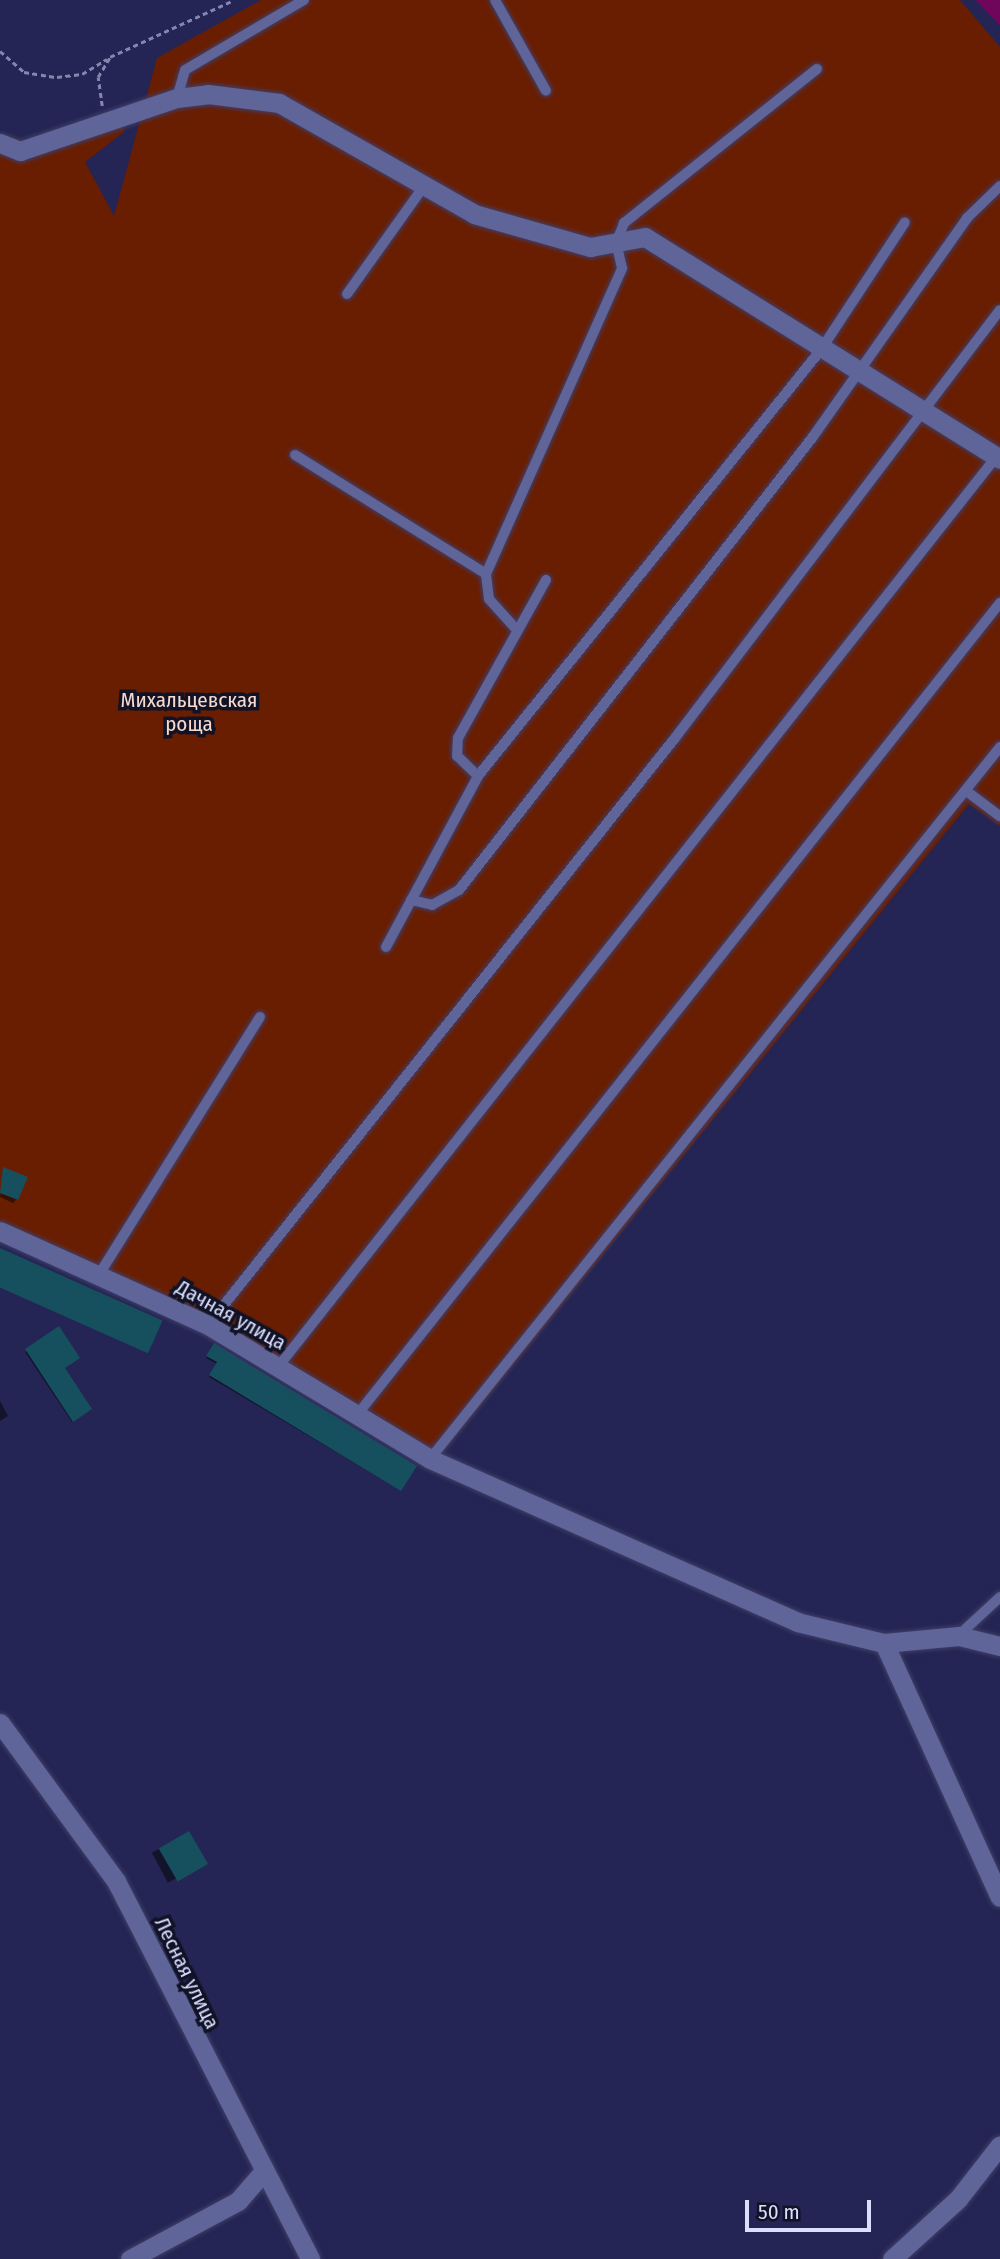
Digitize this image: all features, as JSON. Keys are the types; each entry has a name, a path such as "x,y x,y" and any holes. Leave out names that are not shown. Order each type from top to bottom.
{"street":[{"path":"0,143 20,151 177,98 208,94 279,103 422,189 531,234 590,247 645,237 820,351 999,456"},
{"name":"Дачная улица","path":"0,1231 100,1273 208,1325 430,1459 797,1622 884,1643 959,1636 1000,1646"},
{"path":"884,1643 1000,1897"},
{"name":"Лесная улица","path":"0,1723 116,1881 262,2174 310,2259"},
{"path":"892,2259 958,2199 1000,2145"},
{"path":"130,2259 238,2201 262,2174"}],"lane":[{"path":"177,98 185,69 304,0"},
{"path":"495,0 546,91"},
{"path":"516,629 489,599 486,574 621,268 616,243 624,223 663,186 817,69"},
{"path":"411,900 432,905 459,890 859,373 967,218 1000,186"},
{"path":"347,294 422,189"},
{"path":"386,947 478,776 820,351 905,222"},
{"path":"208,1325 928,413 1000,310"},
{"path":"295,455 486,574"},
{"path":"278,1367 999,456"},
{"path":"478,776 457,756 457,744 516,629 546,580"},
{"path":"357,1415 1000,603"},
{"path":"430,1459 969,793 1000,747"},
{"path":"969,793 1000,816"},
{"path":"100,1273 260,1017"},
{"path":"959,1636 1000,1597"}],"path":[{"path":"0,51 24,72 57,77 82,74 110,57 234,0"},
{"path":"107,122 98,77 110,57"}],"green space":[{"name":"Михальцевская роща","path":"261,0 960,0 1000,47 1000,826 969,804 438,1458 210,1321 0,1226 0,134 22,140 118,120 125,131 85,162 114,216 157,58"}],"shaded area":[{"path":"976,0 1000,0 1000,26"}],"building":[{"path":"3,1167 28,1177 18,1200 0,1193"},
{"path":"0,1248 163,1320 148,1353 0,1287"},
{"path":"59,1326 80,1358 65,1368 92,1409 73,1422 25,1349"},
{"path":"214,1343 417,1466 401,1491 209,1375 217,1362 206,1356"},
{"path":"189,1831 208,1864 178,1881 159,1848"}]}
